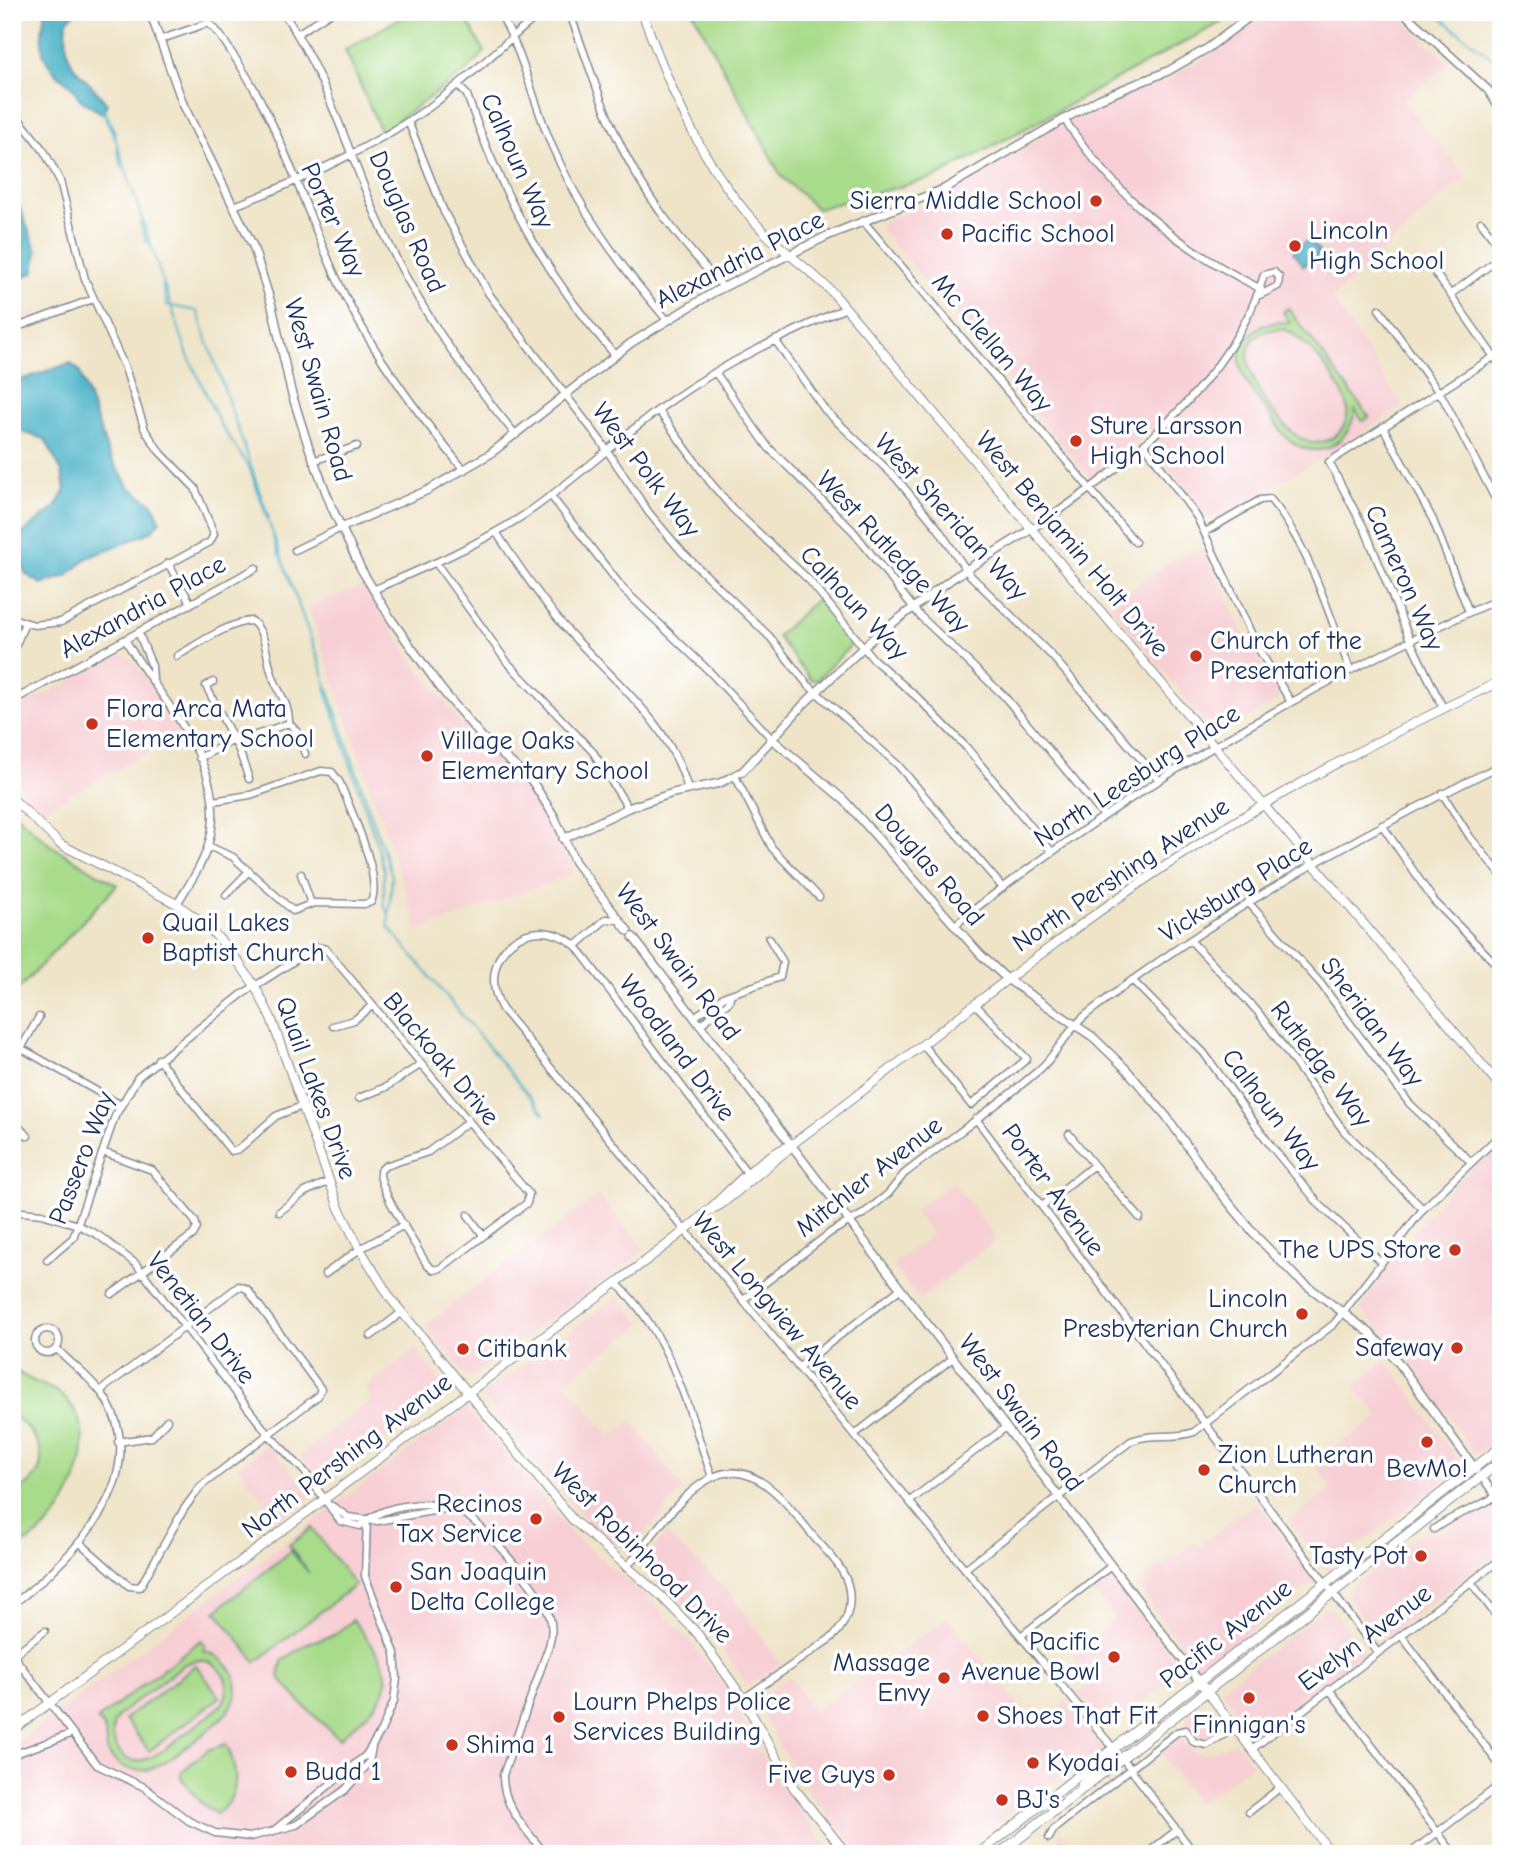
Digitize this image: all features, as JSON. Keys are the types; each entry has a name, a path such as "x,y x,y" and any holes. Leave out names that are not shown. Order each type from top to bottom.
{"main road":[{"name":"West Benjamin Holt Drive","path":"642,12 672,92 697,144 748,214 846,308 1501,1087"},
{"name":"North Pershing Avenue","path":"12,1731 329,1502 685,1230 779,1150 792,1145 1007,979 1123,895 1264,804 1443,708 1501,681"},
{"name":"Quail Lakes Drive","path":"12,798 39,828 77,856 152,889 177,904 220,940 255,986 271,1018 328,1182 360,1250 401,1313 467,1394"},
{"name":"North Pershing Avenue","path":"705,1213 784,1156 792,1145"},
{"name":"West Robinhood Drive","path":"467,1394 573,1521 661,1596 697,1633 743,1699 789,1782 847,1854"},
{"name":"Pacific Avenue","path":"978,1854 1501,1447"},
{"path":"1002,1851 1501,1461"},
{"name":"West Swain Road","path":"1199,1681 1330,1850"},
{"path":"1123,1759 1124,1749 1141,1733 1144,1725"},
{"path":"1078,1793 1083,1780 1113,1758 1114,1749"},
{"path":"1002,1851 1009,1837 1031,1820 1036,1810"}],"street":[{"name":"West Swain Road","path":"150,12 193,125 234,206 266,282 291,391 313,461 341,528 373,590 414,654 450,701 482,737 532,781 554,816 575,862 1199,1681"},
{"name":"Douglas Road","path":"283,12 329,93 386,237 426,312 475,385 516,435"},
{"path":"297,34 331,12"},
{"path":"499,12 512,38 552,145 578,199 614,255 667,320"},
{"path":"234,206 353,154 408,121 458,85 542,12"},
{"path":"569,12 601,102 634,171 679,238 723,287"},
{"name":"Alexandria Place","path":"295,550 398,504 464,470 516,435 615,355 723,287 791,256 827,236 944,189 1112,92 1168,71 1208,48 1256,12"},
{"path":"1404,12 1488,90 1501,110"},
{"name":"Porter Way","path":"159,40 205,23 211,24 260,99 324,252 361,325 415,409 464,470"},
{"name":"Calhoun Way","path":"458,85 467,95 495,170 532,242 564,292 615,355"},
{"path":"13,112 44,151 60,181 93,299 125,368 145,430 159,451 195,488 214,531 210,541 61,622 25,623 13,620"},
{"path":"563,839 628,808 720,783 735,776 863,647 912,607 966,569 1032,529 1089,489 1144,444 1202,384 1260,292 1194,252 1160,227 1114,184 1064,119"},
{"name":"West Polk Way","path":"408,121 439,201 471,264 506,320 565,395 664,532 752,618 816,692 898,765 1003,887"},
{"name":"Mc Clellan Way","path":"864,222 1135,542"},
{"path":"1481,222 1501,248"},
{"path":"1451,294 1501,257"},
{"path":"1429,264 1501,367"},
{"path":"12,329 93,299"},
{"path":"373,590 436,564 496,532 551,496 658,410 715,372 775,340 846,308"},
{"path":"1379,309 1438,392 1501,510"},
{"name":"West Sheridan Way","path":"775,340 807,389 918,503 966,569 1052,656 1159,780"},
{"path":"1469,612 1433,520 1383,427 1494,356"},
{"name":"West Rutledge Way","path":"715,372 768,447 853,531 912,607 1004,696 1104,816"},
{"name":"Calhoun Way","path":"658,410 710,482 808,580 863,647 967,748 1052,852"},
{"name":"Cameron Way","path":"1383,427 1329,464 1371,543 1409,640 1443,708"},
{"path":"1144,444 1183,493 1205,532 1245,623 1291,702"},
{"path":"313,461 356,446"},
{"name":"Douglas Road","path":"551,496 624,590 709,671 772,739 844,800 954,926 1007,979 1075,1024 1106,1049 1155,1101 1216,1187 1257,1237 1297,1278 1370,1333 1398,1362 1474,1468 1499,1497"},
{"path":"1205,532 1268,498 1285,521 1305,559 1350,670"},
{"path":"496,532 551,610 652,721 677,763 688,790"},
{"path":"168,563 191,604"},
{"path":"436,564 507,662 593,752 628,808"},
{"name":"Alexandria Place","path":"12,701 127,641 256,568"},
{"name":"North Leesburg Place","path":"954,926 1003,887 1104,816 1214,746 1350,670 1501,598"},
{"path":"177,656 244,621 255,623 268,653 275,682 287,707 289,723 298,733 305,754"},
{"path":"12,654 25,623"},
{"path":"139,634 152,666 153,679"},
{"path":"127,641 153,679 199,758 209,779 214,801 213,827 208,846 177,904"},
{"path":"213,682 206,686 234,740 249,779"},
{"path":"199,758 234,740 240,741 289,723"},
{"name":"Vicksburg Place","path":"1019,1085 1044,1065 1075,1024 1190,940 1314,863 1442,793 1501,765"},
{"path":"208,846 233,857 293,911 311,904 364,904 371,902 374,896 372,869 337,778 326,770 250,795 214,801"},
{"path":"735,776 772,848 819,897"},
{"path":"1442,793 1470,837 1501,876"},
{"path":"1382,825 1434,901 1501,969"},
{"path":"226,895 248,871"},
{"path":"301,874 311,904"},
{"name":"Sheridan Way","path":"1248,902 1321,984 1409,1103 1470,1161"},
{"path":"576,946 606,919 621,921"},
{"name":"West Longview Avenue","path":"576,946 550,933 527,934 514,941 503,951 495,966 493,986 496,999 1114,1749"},
{"path":"694,1017 722,998 780,977 783,973 783,962 769,938"},
{"name":"Rutledge Way","path":"1190,940 1258,1012 1344,1131 1423,1209"},
{"name":"Woodland Drive","path":"576,946 748,1174"},
{"name":"Passero Way","path":"47,1260 71,1242 121,1105 138,1077 255,986 321,947"},
{"name":"Blackoak Drive","path":"321,947 529,1198 527,1203 483,1235"},
{"name":"Calhoun Way","path":"1132,980 1204,1053 1301,1183 1343,1228 1381,1262"},
{"path":"700,1025 729,1002 730,997"},
{"path":"923,1045 971,1105 1027,1059 975,1004"},
{"path":"334,1027 354,1020 372,1006"},
{"path":"12,1064 39,1017"},
{"path":"12,1043 121,1105"},
{"path":"158,1059 231,1151 239,1149 276,1116 302,1106"},
{"path":"359,1098 386,1087 420,1065"},
{"name":"Mitchler Avenue","path":"743,1300 831,1232 888,1194 904,1174 1019,1085"},
{"name":"Porter Avenue","path":"976,1119 1205,1424 1327,1581 1378,1653"},
{"path":"12,1121 28,1136"},
{"path":"468,1122 428,1152 385,1166 380,1171 379,1178 427,1265 434,1270 441,1268 483,1235 468,1215"},
{"path":"1069,1134 1140,1218"},
{"path":"966,1568 1131,1441 1145,1436 1185,1435 1205,1424 1344,1313 1423,1209 1501,1134"},
{"path":"103,1152 152,1170 196,1224 193,1235 112,1294"},
{"path":"1042,1206 1094,1165"},
{"path":"279,1212 305,1192 328,1182"},
{"name":"Venetian Drive","path":"12,1211 42,1214 78,1225 119,1249 143,1271 268,1434 329,1502"},
{"path":"325,1274 404,1225"},
{"path":"616,1283 645,1315 661,1340 712,1477"},
{"path":"79,1542 129,1586 140,1587 184,1509 201,1486 318,1396 321,1389 247,1289 235,1287 100,1391"},
{"path":"799,1367 900,1289"},
{"path":"371,1336 401,1313"},
{"path":"13,1602 41,1581 79,1542 103,1511 114,1486 118,1442 113,1417 100,1391 56,1348"},
{"path":"854,1435 953,1358"},
{"path":"118,1442 152,1437 167,1420"},
{"path":"910,1501 1006,1427"},
{"path":"626,1568 686,1497 712,1477 741,1474 774,1490 842,1572 849,1590 847,1616 834,1635 743,1699"},
{"path":"1434,1529 1462,1511 1499,1497"},
{"path":"329,1502 348,1517 378,1521 447,1508 466,1514 477,1523 538,1595 551,1620 549,1646 503,1775 504,1791 511,1809 545,1854"},
{"path":"45,1631 13,1654 71,1734 102,1768 151,1791 200,1827 234,1836 271,1833 296,1825 345,1790 369,1763 372,1747 394,1701 398,1671 393,1642 365,1576 367,1519"},
{"name":"Evelyn Avenue","path":"1252,1749 1501,1559"},
{"path":"1022,1635 1111,1566"},
{"path":"1471,1582 1501,1622"},
{"path":"1401,1635 1501,1767"},
{"path":"1329,1689 1454,1854"},
{"path":"1049,1838 1054,1829 1181,1730 1186,1730 1194,1742 1207,1745 1236,1727"},
{"path":"12,1755 71,1734"},
{"path":"271,1833 372,1747"},
{"path":"1123,1759 1195,1854"},
{"path":"1409,1854 1501,1784"},
{"path":"1249,1812 1282,1787"},
{"path":"1146,1854 1177,1830"},
{"path":"1318,1854 1330,1850"}],"shaded area":[{"name":"Lincoln High School","path":"1272,12 1394,12 1450,64 1402,99 1466,176 1332,298 1403,406 1333,452 1207,521 1157,451 1159,441 1149,430 1094,477 1089,477 880,228 883,222 950,194 1077,113 1169,78 1216,51 1249,24"},
{"path":"1204,548 1241,628 1279,696 1277,701 1219,734 1214,733 1110,606 1171,560"},
{"name":"Village Oaks Elementary School","path":"364,586 415,664 461,722 542,806 575,873 419,931 308,606"},
{"name":"Flora Arca Mata Elementary School","path":"121,655 128,656 144,675 179,736 40,811 12,777 12,711"},
{"path":"1501,1140 1501,1437 1483,1451 1474,1453 1408,1358 1360,1309 1407,1240 1453,1186"},
{"path":"952,1181 997,1239 919,1300 892,1265 931,1235 914,1211"},
{"path":"598,1195 645,1250 471,1377 466,1376 424,1325"},
{"path":"618,1296 642,1324 565,1382 610,1437 632,1420 683,1489 628,1554 598,1531 566,1498 484,1398 485,1393"},
{"path":"416,1349 449,1393 325,1484 299,1455 372,1399 364,1388"},
{"path":"1386,1360 1460,1462 1459,1470 1326,1570 1288,1521 1331,1488 1313,1462 1380,1416 1353,1387"},
{"name":"San Joaquin Delta College","path":"466,1408 573,1535 653,1603 691,1642 725,1687 770,1770 832,1854 12,1854 12,1746"},
{"path":"267,1445 310,1490 310,1497 279,1520 238,1466"},
{"path":"1256,1502 1315,1581 1202,1669 1198,1669 1137,1586 1195,1541 1198,1546"},
{"path":"1494,1509 1501,1517 1501,1550 1383,1639 1378,1637 1347,1597 1350,1588 1429,1527 1436,1535 1465,1518"},
{"path":"666,1533 730,1593 781,1664 752,1684 747,1684 702,1622 641,1565"},
{"path":"1106,1577 1111,1579 1183,1671 1108,1729 1078,1694 1093,1682 1073,1656 1102,1633 1100,1629 1115,1618 1092,1589"},
{"path":"1326,1608 1334,1610 1363,1649 1362,1655 1257,1735 1252,1733 1220,1690"},
{"path":"947,1618 1036,1726 1065,1702 1102,1746 1102,1750 1074,1772 1044,1786 956,1854 861,1854 808,1790 780,1747 757,1703 758,1698 789,1676 814,1711"},
{"path":"1204,1703 1221,1727 1210,1738 1202,1739 1184,1719"},
{"path":"1176,1739 1182,1739 1194,1752 1205,1754 1235,1743 1252,1764 1198,1804 1160,1753"},
{"path":"1060,1830 1078,1854 1020,1854 1022,1848 1031,1843 1044,1851 1053,1850 1059,1843"}],"green space":[{"path":"411,12 462,12 485,52 465,72 381,132 345,50"},
{"path":"693,12 1240,12 936,177 817,209 781,176"},
{"path":"1288,308 1369,417 1363,421 1355,410 1348,429 1335,444 1327,448 1307,449 1289,439 1255,396 1240,365 1243,344 1255,330 1274,323 1290,323 1283,312","holes":["1281,329 1289,332 1320,360 1344,395 1347,416 1343,427 1327,441 1313,443 1300,438 1285,425 1269,407 1249,365 1249,347 1259,334"]},
{"path":"818,598 852,644 817,680 811,680 777,636"},
{"path":"12,811 50,845 117,885 12,996"},
{"path":"12,1367 67,1400 78,1417 83,1438 76,1481 66,1501 53,1520 21,1545 12,1542 12,1493 26,1486 35,1477 41,1456 32,1434 12,1415"},
{"path":"312,1528 355,1585 256,1662 216,1611 291,1551 309,1573 289,1545"},
{"path":"353,1620 380,1658 386,1684 382,1696 373,1708 339,1739 301,1703 279,1677 282,1661 308,1643 334,1635"},
{"path":"201,1640 206,1647 203,1651 220,1658 235,1680 235,1698 226,1714 181,1751 150,1769 130,1769 113,1759 107,1750 103,1727 97,1720","holes":["196,1660 205,1661 223,1673 227,1687 223,1703 159,1753 137,1761 128,1759 119,1752 113,1738 113,1725 120,1714 183,1665"]},
{"path":"196,1665 220,1697 149,1751 125,1719"},
{"path":"226,1744 235,1772 234,1790 224,1807 216,1814 200,1802 181,1778 181,1772 208,1750"}],"water":[{"path":"45,12 77,12 67,20 67,50 75,68 107,104 102,113 79,98 47,61 42,45"},
{"path":"12,189 37,251 34,272 12,282"},
{"path":"1309,239 1320,253 1304,266 1293,252"},
{"path":"70,363 79,370 109,455 129,487 153,504 160,520 151,532 87,558 67,576 41,584 26,574 12,542 55,507 65,490 62,472 45,439 12,429 12,383"}],"waterway":[{"path":"1441,18 1501,65"},
{"path":"104,108 115,133"},
{"path":"102,111 114,135 187,353 220,424 249,467 318,659 392,876 388,926 544,1114"},
{"path":"117,149 122,167"},
{"path":"140,222 147,243"},
{"path":"162,284 167,305 197,311 269,518"},
{"path":"273,537 279,555"},
{"path":"282,559 305,623"},
{"path":"312,640 323,672"},
{"path":"325,687 378,847 384,871 384,906 389,914"}],"place":[{"name":"Sierra Middle School","path":"1096,201"},
{"name":"Pacific School","path":"947,234"},
{"name":"Lincoln High School","path":"1295,246"},
{"name":"Sture Larsson High School","path":"1076,441"},
{"name":"Church of the Presentation","path":"1196,656"},
{"name":"Flora Arca Mata Elementary School","path":"92,724"},
{"name":"Village Oaks Elementary School","path":"427,756"},
{"name":"Quail Lakes Baptist Church","path":"148,938"},
{"name":"The UPS Store","path":"1455,1250"},
{"name":"Lincoln Presbyterian Church","path":"1302,1314"},
{"name":"Safeway","path":"1457,1348"},
{"name":"Citibank","path":"463,1349"},
{"name":"BevMo!","path":"1427,1442"},
{"name":"Zion Lutheran Church","path":"1204,1470"},
{"name":"Recinos Tax Service","path":"536,1519"},
{"name":"Tasty Pot","path":"1421,1556"},
{"name":"San Joaquin Delta College","path":"396,1587"},
{"name":"Pacific Avenue Bowl","path":"1114,1657"},
{"name":"Massage Envy","path":"944,1678"},
{"name":"Finnigan's","path":"1249,1698"},
{"name":"Shoes That Fit","path":"983,1716"},
{"name":"Lourn Phelps Police Services Building","path":"559,1717"},
{"name":"Shima 1","path":"452,1745"},
{"name":"Kyodai","path":"1033,1763"},
{"name":"Budd 1","path":"291,1772"},
{"name":"Five Guys","path":"889,1775"},
{"name":"BJ's","path":"1002,1800"}]}
